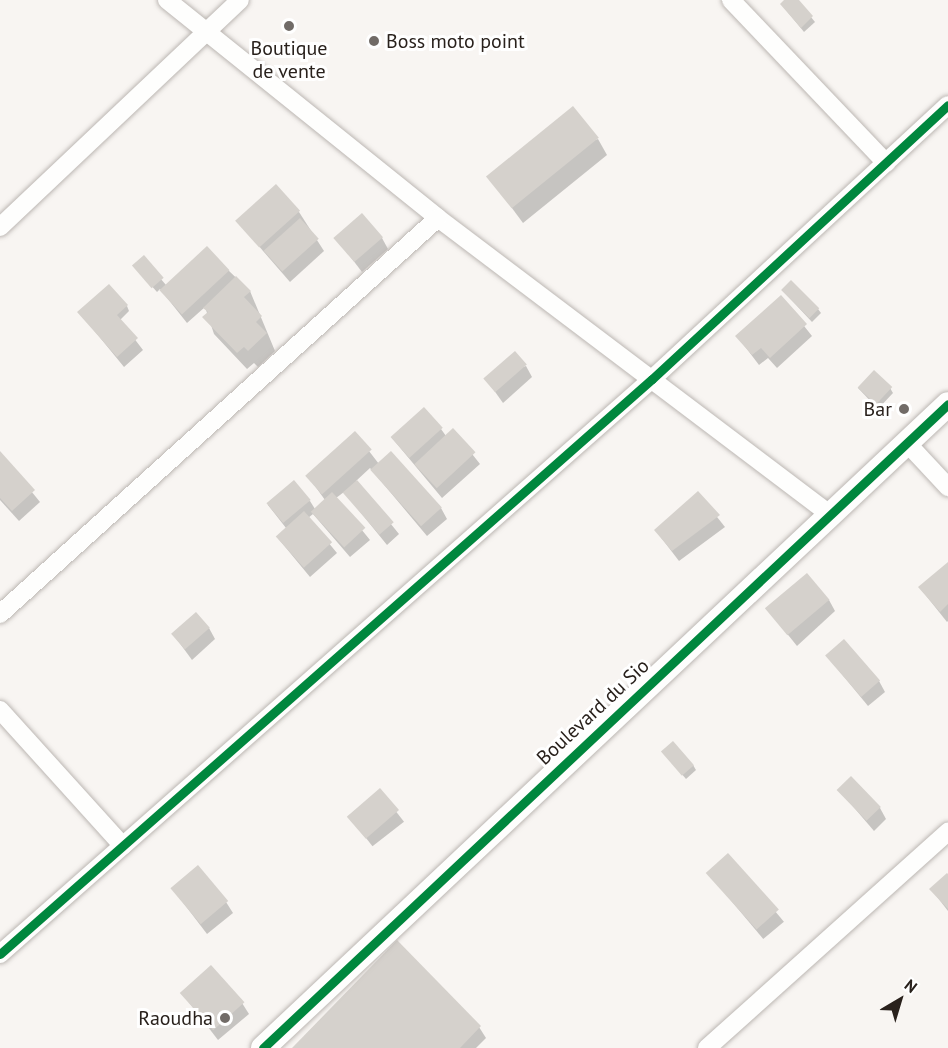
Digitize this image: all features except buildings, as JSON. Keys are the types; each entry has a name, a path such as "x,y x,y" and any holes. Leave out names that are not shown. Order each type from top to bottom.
{"street":[{"path":"167,0 438,218 830,514"},
{"path":"0,227 240,0"},
{"path":"730,0 886,164"},
{"path":"0,954 652,379 948,105"},
{"path":"0,614 438,218"},
{"name":"Boulevard du Sio","path":"263,1048 948,404"},
{"path":"906,442 948,487"},
{"path":"0,710 123,846"},
{"path":"707,1048 948,832"}],"cycle path":[{"path":"0,954 652,379 948,105"},
{"path":"263,1048 948,404"}],"place":[{"name":"Boutique de vente","path":"289,26"},
{"name":"Boss moto point","path":"374,41"},
{"name":"Bar","path":"904,409"},
{"name":"Raoudha","path":"225,1018"}]}
